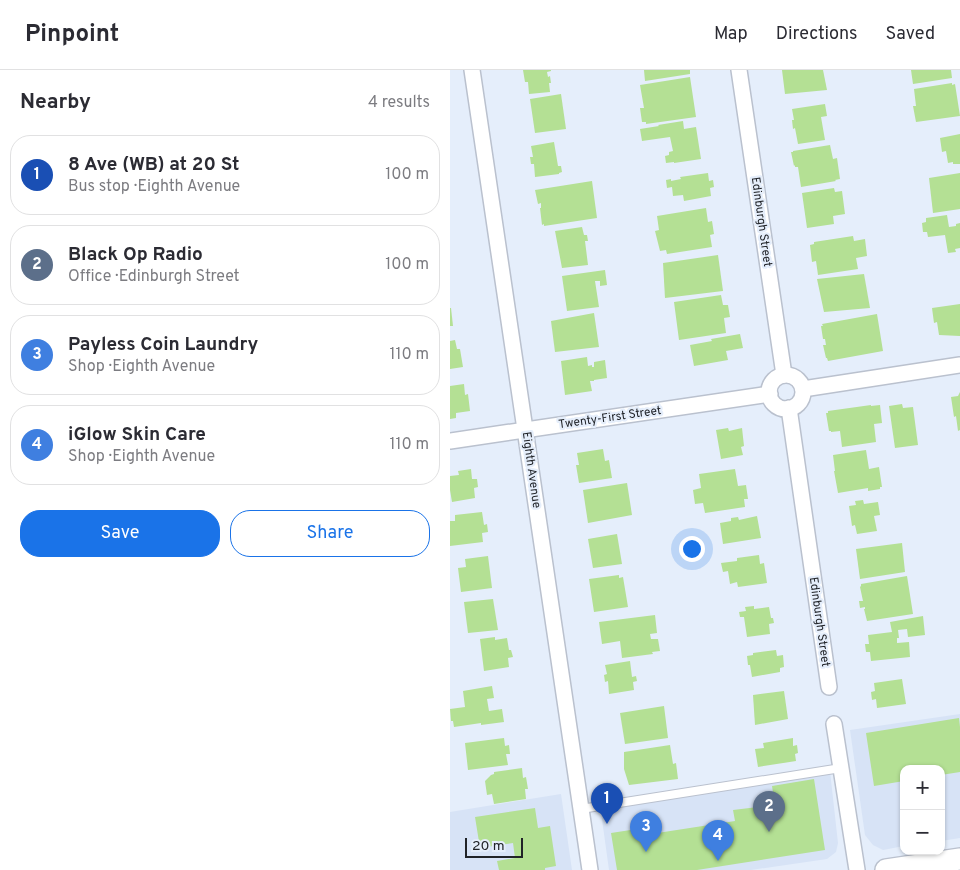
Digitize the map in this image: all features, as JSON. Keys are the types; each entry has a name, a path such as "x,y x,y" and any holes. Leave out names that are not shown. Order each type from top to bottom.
{"main road":[{"path":"893,870 960,859"}],"street":[{"name":"Eighth Avenue","path":"472,70 590,870"},
{"name":"Edinburgh Street","path":"739,70 784,375"},
{"path":"803,389 960,365"},
{"path":"784,375 794,377 803,389 803,394 798,403 789,408 784,408 775,403 770,394 772,384 784,375"},
{"name":"Twenty-First Street","path":"450,441 770,394"},
{"name":"Edinburgh Street","path":"789,408 829,687"},
{"path":"834,724 857,870"}],"lane":[{"path":"581,809 841,768"}],"shaded area":[{"path":"960,714 960,838 945,840 945,765 900,765 900,847 883,850 873,845 865,835 850,730"},
{"path":"830,771 838,843 836,852 827,859 751,870 609,870 600,805"},
{"path":"561,794 572,870 450,870 450,812"}],"building":[{"path":"523,70 551,70 547,72 548,77 550,76 550,92 529,94 528,82 525,82"},
{"path":"644,70 690,70 690,74 645,81"},
{"path":"782,70 823,70 827,90 785,94"},
{"path":"911,70 951,70 952,78 913,84"},
{"path":"690,77 696,117 646,124 646,122 642,122 640,108 644,108 640,85"},
{"path":"952,83 952,85 955,84 960,116 916,122 913,106 916,106 914,89"},
{"path":"561,94 566,129 535,133 530,99"},
{"path":"825,104 827,116 821,117 825,140 798,144 795,128 793,129 792,109"},
{"path":"683,121 684,129 696,127 701,159 666,163 665,156 673,151 670,137 642,141 640,129"},
{"path":"960,134 960,164 948,163 946,151 942,152 940,138"},
{"path":"554,142 558,166 561,166 562,172 535,177 534,164 531,164 530,157 533,157 531,146"},
{"path":"830,145 833,159 837,158 840,179 801,187 798,167 794,166 791,152"},
{"path":"708,173 709,181 713,180 714,187 710,188 711,196 684,201 683,195 673,196 672,187 667,188 666,180 671,179 671,181 681,179 680,177"},
{"path":"960,173 960,209 933,213 929,178"},
{"path":"592,181 597,218 542,225 541,203 538,204 535,190"},
{"path":"834,188 835,192 842,191 845,214 833,216 834,224 807,228 802,193"},
{"path":"706,208 708,222 712,221 714,234 710,235 712,247 667,254 666,250 660,251 655,231 659,230 657,216"},
{"path":"947,215 949,227 960,223 960,248 955,249 956,252 948,253 945,235 928,237 927,232 923,232 922,223 926,222 926,218"},
{"path":"582,227 588,241 585,241 588,265 562,268 555,231"},
{"path":"853,236 854,241 865,239 867,256 856,258 858,269 818,275 816,261 812,262 810,245 814,244 814,242"},
{"path":"718,255 723,291 665,298 663,263"},
{"path":"605,270 607,285 600,286 600,281 595,281 599,307 567,311 562,276"},
{"path":"864,274 870,308 824,312 817,279"},
{"path":"721,295 723,305 728,305 730,317 724,318 726,333 679,340 674,302"},
{"path":"960,304 960,336 939,335 937,322 934,323 932,308"},
{"path":"451,308 453,326 450,326"},
{"path":"594,313 599,347 555,352 551,321"},
{"path":"877,314 883,351 828,361 823,345 826,345 825,339 823,339 822,324"},
{"path":"740,334 743,348 726,351 728,360 694,366 690,345"},
{"path":"455,340 457,349 460,349 463,367 450,369 450,341"},
{"path":"587,357 588,366 592,365 592,367 594,367 594,362 605,360 607,378 590,381 592,391 565,395 561,361"},
{"path":"464,384 465,395 468,394 470,411 456,413 456,418 450,419 450,386"},
{"path":"960,392 960,430 958,431 951,397 958,396"},
{"path":"902,404 903,408 913,407 918,445 895,448 889,406"},
{"path":"880,405 882,423 874,424 876,442 842,447 840,431 829,431 826,413 828,411"},
{"path":"728,428 729,431 742,428 744,446 741,447 743,455 721,459 716,430"},
{"path":"603,449 605,461 609,460 612,478 579,483 576,465 579,465 577,453"},
{"path":"866,450 869,469 879,467 882,487 868,491 868,488 838,493 833,455"},
{"path":"471,469 472,479 477,479 478,487 474,488 475,498 452,502 450,476 459,475 458,471"},
{"path":"735,469 738,486 746,485 748,499 744,499 745,507 705,513 703,503 695,504 693,490 701,488 699,474"},
{"path":"627,483 632,515 588,523 583,490"},
{"path":"863,500 864,504 878,502 880,515 874,516 877,531 857,534 855,525 852,526 849,506 856,505 855,501"},
{"path":"482,512 484,525 487,524 488,532 482,533 483,542 450,546 450,521 455,521 455,515"},
{"path":"757,516 761,538 723,544 720,523 731,521 731,518 738,517 739,520"},
{"path":"617,534 622,564 593,568 588,539"},
{"path":"902,543 905,572 860,579 856,549"},
{"path":"759,555 760,564 764,563 767,583 738,587 737,582 730,584 728,571 723,572 721,563 737,561 737,558"},
{"path":"488,556 492,588 461,592 458,568 466,567 465,559"},
{"path":"619,575 619,578 623,577 628,607 594,612 589,579"},
{"path":"907,576 913,614 867,621 865,607 860,608 859,601 863,601 861,584"},
{"path":"493,599 498,630 468,633 464,602"},
{"path":"754,606 754,609 769,607 774,623 769,624 770,634 747,637 744,617 740,617 739,612 746,611 745,607"},
{"path":"655,615 657,633 650,634 651,639 658,639 660,651 652,652 653,654 622,658 620,641 602,644 599,622"},
{"path":"923,616 925,635 908,637 907,629 898,630 899,638 897,638 897,643 909,642 910,657 871,661 870,652 866,652 865,644 869,644 868,635 892,632 890,622"},
{"path":"495,637 495,640 507,638 509,650 511,650 513,657 508,658 509,667 484,671 480,639"},
{"path":"776,650 777,656 783,655 784,667 780,668 780,672 752,677 747,656 753,655 753,653"},
{"path":"630,661 632,677 636,676 637,681 633,682 634,690 609,694 608,681 605,682 604,675 607,674 605,665"},
{"path":"902,679 906,704 877,708 876,699 872,700 871,692 875,691 874,683"},
{"path":"492,686 494,698 487,699 489,711 502,709 504,722 454,727 453,721 451,721 450,709 465,707 463,691"},
{"path":"784,691 788,719 755,725 753,695"},
{"path":"664,706 668,738 625,744 620,713"},
{"path":"959,718 960,772 945,774 945,765 900,765 900,782 874,786 866,733"},
{"path":"504,738 505,746 509,745 510,754 506,754 508,765 468,770 465,743"},
{"path":"793,738 793,746 797,745 796,761 758,767 755,749 764,748 763,743"},
{"path":"670,745 673,764 676,763 678,779 629,785 624,769 624,752"},
{"path":"522,768 523,778 526,777 528,789 525,789 526,799 494,804 492,794 487,795 485,781 494,772"},
{"path":"814,779 825,850 697,870 617,870 611,833 650,827 651,834 735,821 733,810 775,805 772,786"},
{"path":"535,808 538,828 550,826 556,866 545,868 545,870 499,870 497,861 515,858 513,843 480,848 475,817"}],"place":[{"name":"8 Ave (WB) at 20 St","path":"607,824"},
{"name":"Black Op Radio","path":"769,832"},
{"name":"Payless Coin Laundry","path":"646,852"},
{"name":"iGlow Skin Care","path":"718,861"}]}
